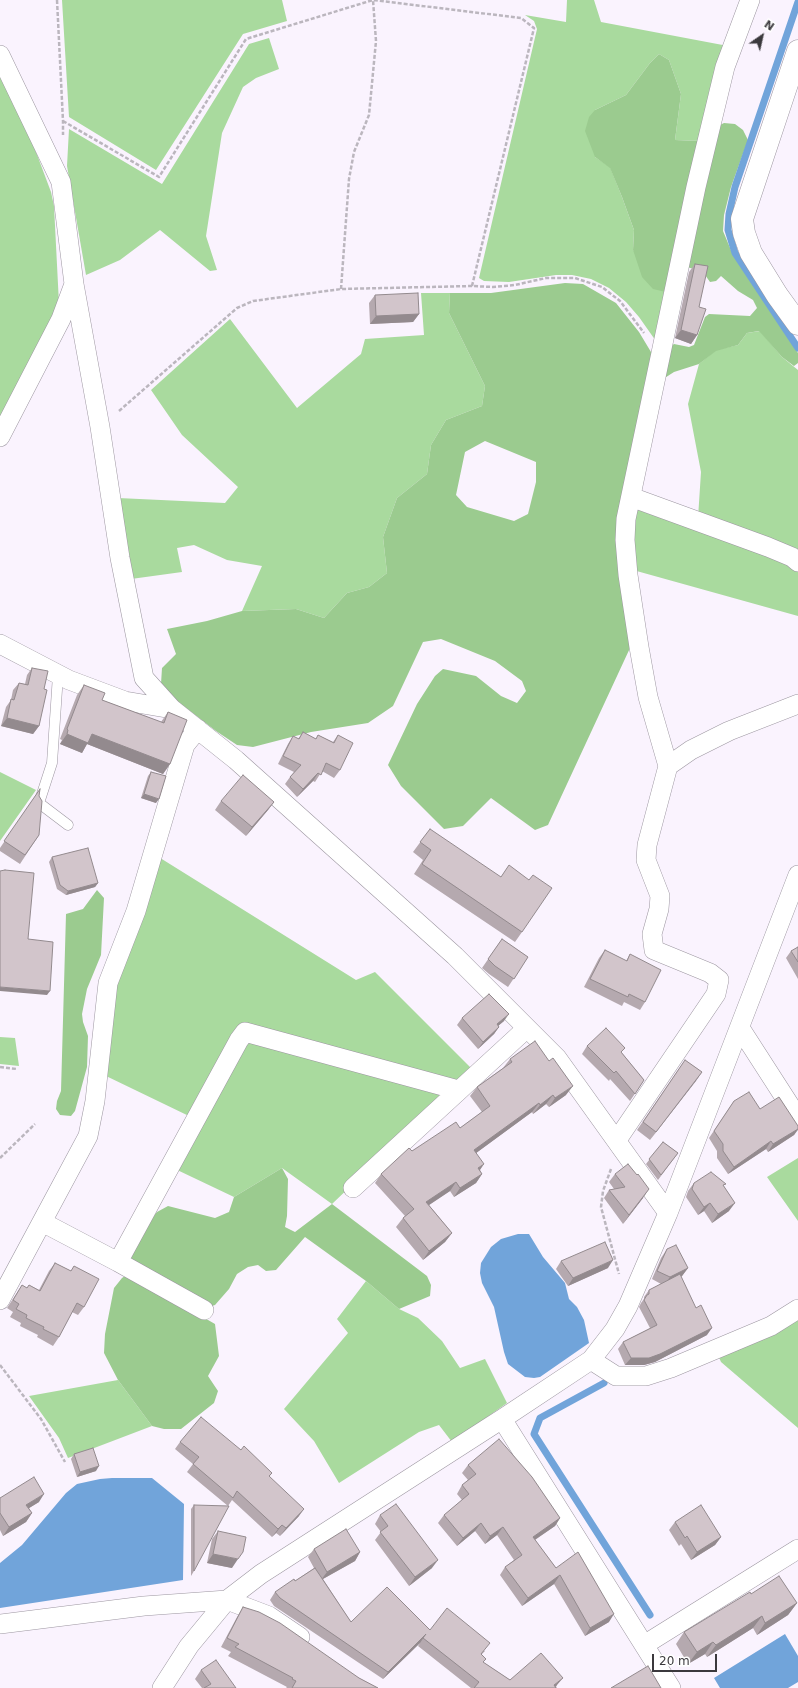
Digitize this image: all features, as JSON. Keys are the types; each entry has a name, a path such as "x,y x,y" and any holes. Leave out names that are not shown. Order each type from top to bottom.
{"street":[{"path":"619,1142 716,994 719,980 710,974 654,950 652,934 659,909 660,896 646,860 647,845 668,766 648,698 628,575 625,540 626,518 696,187 725,67 750,0"},
{"path":"798,50 742,218 744,233 751,253 777,295 798,324"},
{"path":"0,55 61,182 74,284 100,428 120,558 144,678 172,709 236,760 455,956 557,1058 619,1142 668,1213"},
{"path":"0,437 61,319 74,284"},
{"path":"631,497 768,547 792,557 798,562"},
{"path":"0,644 58,675 125,701 172,709"},
{"path":"668,766 691,750 729,731 798,704"},
{"path":"0,1300 88,1136 97,1088 108,983 136,911 185,745 198,729"},
{"path":"162,1688 189,1646 227,1600 261,1574 591,1360 615,1329 628,1306 668,1213 740,1028 794,903 798,875"},
{"path":"353,1188 527,1028"},
{"path":"740,1028 798,1118"},
{"path":"118,1262 239,1040 245,1032 458,1090"},
{"path":"42,1222 204,1310"},
{"path":"591,1360 616,1376 646,1376 671,1368 771,1326 798,1309"},
{"path":"502,1419 670,1688"},
{"path":"644,1645 798,1549"},
{"path":"0,1624 144,1606 227,1600 269,1616 314,1647"}],"lane":[{"path":"58,675 52,763 39,803 68,824"}],"path":[{"path":"56,0 63,121 62,136"},
{"path":"63,121 159,177 246,39 373,0 520,18 534,28 472,286"},
{"path":"341,290 349,179 354,152 369,115 376,41 373,0"},
{"path":"100,428 237,308 253,301 341,290 472,286 493,287 515,285 546,278 575,278 602,287 620,301 648,338 659,357"},
{"path":"0,1067 17,1068"},
{"path":"0,1158 35,1124"},
{"path":"619,1142 603,1191 601,1207 628,1306"},
{"path":"0,1365 41,1419 65,1462"}],"green space":[{"path":"62,0 282,0 287,21 243,34 156,170 69,117"},
{"path":"567,0 594,0 601,22 728,46 700,141 675,140 681,94 669,60 659,54 650,63 626,95 595,110 595,157 610,167 634,230 633,250 670,293 658,344 639,317 626,302 609,288 591,279 572,275 556,275 509,282 484,281 479,278 537,29 534,21 525,15 566,22"},
{"path":"269,38 279,69 256,78 243,87 222,133 206,236 217,270 210,271 160,230 120,260 86,275 67,166 69,129 162,184 249,44"},
{"path":"659,54 669,60 681,94 675,140 700,141 670,293 653,289 642,277 633,250 634,230 622,197 610,168 595,157 585,131 589,117 595,110 626,95 650,63"},
{"path":"0,71 36,152 51,192 54,206 59,304 0,418"},
{"path":"724,123 735,124 743,130 748,140 731,187 724,215 723,231 733,255 798,353 798,363 794,366 782,357 759,331 747,333 738,345 716,351 699,364 674,372 660,381 667,349 674,344 689,347 694,345 705,317 709,314 750,316 757,308 753,300 738,291 721,276 716,281 710,282 703,272 684,266 716,127"},
{"path":"565,283 583,284 616,303 639,332 654,357 620,504 630,648 548,825 535,830 491,798 463,826 444,829 401,786 388,765 417,704 435,676 443,669 476,676 501,696 517,703 526,691 522,681 495,661 441,639 423,642 393,706 368,723 311,732 253,747 237,745 216,731 177,701 161,684 162,668 176,654 167,629 207,621 242,611 296,609 324,618 347,593 369,587 387,573 383,537 397,498 427,474 431,445 446,420 482,406 485,386 449,313 450,293 491,293","holes":["485,441 536,462 536,482 528,514 514,521 467,507 456,495 465,452"]},
{"path":"421,293 450,293 449,313 485,386 482,406 446,420 431,445 427,474 397,498 383,537 387,573 369,587 347,593 324,618 296,609 242,611 262,566 227,560 194,545 177,548 182,572 131,579 118,498 225,503 238,487 182,435 151,390 230,319 297,408 361,354 365,339 424,335"},
{"path":"760,331 782,357 798,370 798,556 698,518 701,472 688,404 699,364 716,350 738,345 747,333"},
{"path":"633,508 798,567 798,616 633,570"},
{"path":"0,772 36,790 0,841"},
{"path":"157,856 356,980 375,972 473,1070 456,1086 255,1028 191,1117 104,1075 111,990"},
{"path":"97,890 104,898 101,955 87,989 82,1014 88,1036 87,1067 75,1111 71,1116 60,1115 56,1109 61,1091 66,914 83,909"},
{"path":"0,1037 15,1038 19,1066 0,1064"},
{"path":"246,1041 448,1093 332,1204 282,1168 234,1197 173,1168"},
{"path":"798,1158 798,1221 767,1177"},
{"path":"282,1168 288,1179 287,1216 285,1227 295,1232 332,1204 427,1276 431,1285 430,1296 399,1309 366,1281 305,1237 276,1270 266,1271 258,1265 248,1267 237,1274 229,1289 215,1305 209,1307 129,1262 128,1256 142,1229 157,1212 168,1206 215,1218 229,1212 234,1197"},
{"path":"128,1274 215,1324 219,1356 208,1376 218,1391 214,1403 181,1429 164,1429 152,1426 118,1380 104,1353 105,1334 114,1288 122,1278"},
{"path":"366,1281 399,1309 418,1318 442,1341 460,1368 485,1359 507,1403 452,1442 439,1425 419,1432 339,1483 314,1441 284,1409 348,1333 337,1319"},
{"path":"798,1317 798,1428 721,1362 718,1355"},
{"path":"118,1380 152,1426 68,1458 59,1438 29,1396"}],"water":[{"path":"518,1234 529,1234 543,1257 565,1283 569,1299 577,1307 584,1320 589,1343 540,1377 534,1378 525,1377 508,1364 494,1307 482,1283 480,1273 481,1263 491,1247 501,1239"},
{"path":"112,1478 152,1478 184,1504 183,1580 0,1608 0,1563 22,1545 66,1493 77,1484"},
{"path":"785,1634 798,1656 798,1682 788,1688 720,1688 714,1678"}],"building":[{"path":"695,264 708,266 699,307 706,309 697,335 681,330"},
{"path":"418,293 419,314 376,316 375,295"},
{"path":"32,668 48,671 44,689 47,690 39,726 7,718 11,699 14,700 19,683 28,685"},
{"path":"84,685 105,693 102,700 164,723 168,712 187,720 170,764 92,734 88,743 67,734 67,729"},
{"path":"303,732 316,739 318,735 334,743 338,735 353,743 340,770 326,763 321,775 318,773 303,789 290,777 301,765 283,756 293,736 299,739"},
{"path":"151,772 166,776 159,799 144,794"},
{"path":"243,775 274,802 252,827 221,801"},
{"path":"40,789 39,796 42,801 39,835 25,855 4,841"},
{"path":"430,829 501,877 509,865 529,880 533,875 552,888 522,932 422,864 431,850 420,842"},
{"path":"88,848 98,883 68,891 60,885 52,857"},
{"path":"5,870 34,873 28,939 53,942 50,991 0,987 0,871"},
{"path":"502,939 528,957 514,979 495,966 488,959"},
{"path":"798,947 798,962 791,951"},
{"path":"605,950 627,961 630,954 661,970 645,1002 629,994 628,997 590,979"},
{"path":"489,994 509,1014 497,1024 499,1027 483,1042 462,1018"},
{"path":"606,1028 625,1048 621,1052 644,1080 635,1094 616,1071 614,1073 587,1046"},
{"path":"535,1041 549,1061 553,1058 573,1086 555,1098 553,1095 540,1105 539,1103 474,1150 484,1164 478,1168 482,1174 460,1188 456,1182 426,1202 452,1233 429,1251 403,1218 414,1209 381,1174 409,1148 412,1151 456,1122 460,1128 490,1106 477,1087 512,1062 510,1059"},
{"path":"685,1060 702,1072 656,1132 643,1122"},
{"path":"749,1092 760,1109 779,1097 798,1126 798,1129 773,1144 771,1141 734,1167 723,1151 723,1144 714,1131 734,1101"},
{"path":"663,1142 678,1153 661,1175 649,1159"},
{"path":"628,1164 637,1175 638,1174 649,1189 629,1215 609,1190 625,1187 615,1174"},
{"path":"711,1172 726,1184 723,1185 735,1203 718,1214 710,1203 704,1207 692,1189 694,1183"},
{"path":"605,1242 613,1260 573,1278 561,1261"},
{"path":"676,1245 688,1268 670,1277 657,1271 667,1249"},
{"path":"55,1263 71,1271 74,1266 99,1279 84,1307 77,1303 59,1337 26,1318 27,1315 16,1309 19,1304 13,1300 22,1285 27,1288 29,1285 40,1291"},
{"path":"680,1274 696,1308 701,1305 712,1328 660,1354 649,1358 631,1358 623,1342 657,1325 644,1300 649,1294 649,1290"},
{"path":"201,1417 241,1450 244,1446 272,1473 269,1476 304,1509 286,1528 282,1525 278,1529 237,1491 233,1498 193,1464 199,1457 180,1442"},
{"path":"499,1439 532,1477 560,1518 533,1537 556,1568 578,1552 614,1614 590,1628 560,1575 528,1598 505,1567 522,1555 503,1527 490,1536 481,1523 463,1538 444,1515 469,1494 462,1485 476,1474 468,1465"},
{"path":"93,1448 99,1466 80,1472 74,1454"},
{"path":"34,1477 44,1494 26,1505 32,1513 9,1527 0,1513 0,1498"},
{"path":"396,1504 438,1560 415,1577 380,1532 388,1526 380,1515"},
{"path":"194,1505 229,1506 194,1571"},
{"path":"701,1505 721,1537 697,1552 687,1536 685,1538 675,1522"},
{"path":"346,1529 360,1552 327,1572 314,1549"},
{"path":"218,1531 246,1537 243,1552 238,1559 213,1554"},
{"path":"315,1568 351,1622 387,1587 430,1630 447,1608 490,1643 481,1654 486,1659 483,1662 510,1680 541,1653 563,1678 554,1685 556,1688 474,1688 479,1682 423,1638 426,1634 388,1672 280,1598 275,1592 294,1579 295,1581"},
{"path":"779,1576 797,1603 765,1623 762,1616 716,1645 713,1642 697,1652 684,1632 750,1592 751,1594"},
{"path":"243,1607 259,1612 280,1623 359,1678 378,1688 292,1688 296,1681 292,1679 293,1678 235,1647 239,1644 227,1638"},
{"path":"216,1660 236,1688 204,1688 211,1684 201,1670"},
{"path":"648,1666 661,1688 611,1688"}],"waterway":[{"path":"798,2 735,187 729,214 728,230 735,253 798,348"},
{"path":"604,1383 540,1418 534,1434 650,1615"}]}
